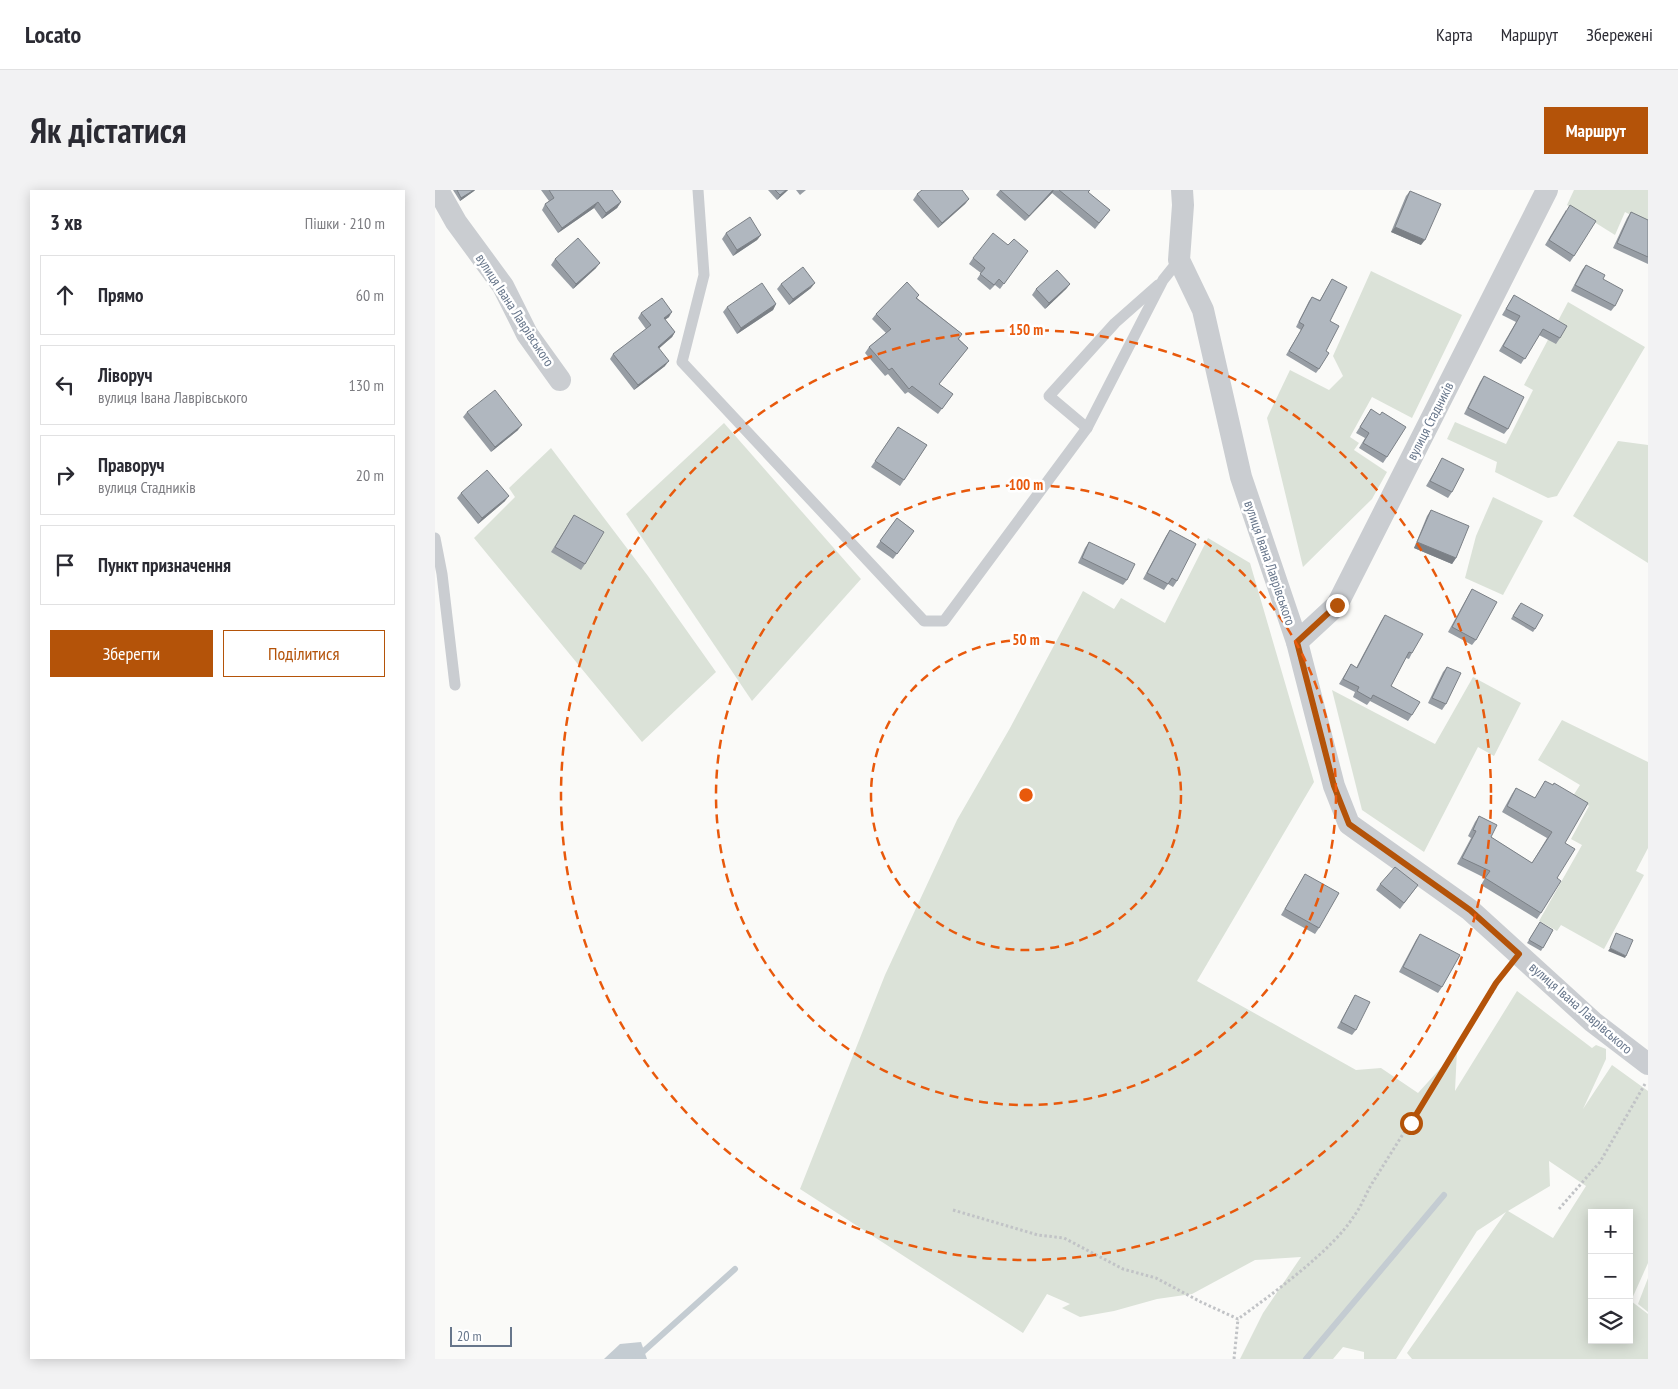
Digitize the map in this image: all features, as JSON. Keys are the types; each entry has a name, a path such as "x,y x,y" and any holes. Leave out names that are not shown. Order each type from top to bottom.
{"street":[{"name":"вулиця Івана Лаврівського","path":"438,190 456,222 503,286 527,334 560,380"},
{"name":"вулиця Івана Лаврівського","path":"1182,190 1183,205 1179,260 1203,310 1241,477 1297,642 1334,786 1349,824 1470,910 1593,1022 1648,1064"},
{"name":"вулиця Стадників","path":"1297,642 1337,605 1547,190"}],"lane":[{"path":"698,190 704,275 683,362 924,621 944,621 1087,428 1163,280"},
{"path":"1087,428 1049,396 1115,323 1163,280 1179,260"},
{"path":"435,538 442,574 455,685"}],"path":[{"path":"1234,1359 1238,1319 1298,1272 1330,1244 1354,1218 1371,1185 1442,1074 1496,983 1519,954"},
{"path":"1559,1209 1600,1162 1648,1079"},
{"path":"953,1210 1038,1235 1064,1238 1123,1268 1156,1278 1238,1319"}],"shaded area":[{"path":"1574,190 1648,190 1648,224 1625,212 1615,235 1567,205"},
{"path":"1371,271 1462,315 1412,418 1372,397 1350,437 1359,443 1354,450 1387,472 1372,499 1303,567 1267,418 1290,370 1329,390 1343,376 1333,356"},
{"path":"1568,302 1645,347 1557,496 1548,498 1495,472 1497,462 1447,439 1455,422 1506,444 1533,390 1524,385"},
{"path":"724,423 861,579 752,701 626,514"},
{"path":"1618,441 1648,445 1648,563 1573,516"},
{"path":"551,448 648,576 716,672 642,742 474,538 515,497 509,488"},
{"path":"1493,497 1543,521 1503,595 1465,578 1476,536"},
{"path":"1208,538 1250,563 1314,782 1197,981 1356,1070 1381,1068 1418,1093 1457,1050 1455,1091 1517,991 1592,1048 1596,1045 1606,1049 1606,1059 1583,1109 1612,1065 1648,1091 1648,1263 1633,1297 1633,1209 1588,1209 1588,1344 1633,1344 1633,1303 1648,1314 1648,1359 1412,1359 1407,1353 1506,1212 1477,1231 1396,1359 1364,1359 1364,1352 1343,1347 1333,1359 1240,1359 1263,1313 1301,1257 1255,1260 1192,1294 1157,1299 1114,1311 1080,1317 1062,1308 1070,1304 1047,1294 1023,1333 800,1189 885,975 957,820 1010,728 1083,591 1114,609 1121,598 1165,623","holes":["1549,1161 1586,1186 1553,1238 1508,1211 1550,1186"]},
{"path":"1473,677 1521,703 1494,756 1478,747 1424,852 1362,810 1332,690 1435,744"},
{"path":"1562,720 1648,762 1648,848 1636,871 1644,875 1604,949 1561,925 1557,931 1539,921 1582,845 1571,839 1589,806 1573,796 1580,785 1538,760"},
{"path":"1648,1278 1648,1312 1638,1304"},
{"path":"641,1342 647,1359 604,1359 620,1344"}],"building":[{"path":"457,190 474,190 461,198"},
{"path":"549,190 612,190 621,202 606,213 598,202 562,228 545,204 554,198"},
{"path":"775,190 786,190 780,195"},
{"path":"922,190 962,190 969,199 942,223 917,194"},
{"path":"1000,190 1053,190 1029,216"},
{"path":"1059,190 1090,190 1088,192 1110,210 1099,223"},
{"path":"1410,191 1441,204 1425,240 1395,227"},
{"path":"1570,205 1596,221 1574,256 1549,240"},
{"path":"1631,212 1648,220 1648,257 1617,243"},
{"path":"750,217 761,235 737,250 726,233"},
{"path":"993,233 1008,245 1014,239 1028,251 1004,284 999,279 994,285 980,274 985,268 973,258"},
{"path":"578,238 600,263 576,284 555,259"},
{"path":"1586,265 1605,275 1603,279 1623,290 1615,306 1575,285"},
{"path":"803,267 815,283 793,299 781,284"},
{"path":"1057,270 1070,284 1049,303 1036,289"},
{"path":"1332,279 1347,287 1330,321 1339,326 1326,351 1329,353 1319,369 1289,351 1304,325 1299,322 1312,297 1320,301"},
{"path":"907,282 919,295 916,298 962,334 958,339 968,348 939,384 953,394 942,409 912,386 909,389 892,368 889,370 869,347 891,329 876,314"},
{"path":"762,283 776,304 741,328 727,307"},
{"path":"1514,295 1567,326 1560,338 1543,329 1525,359 1503,346 1520,316 1506,309"},
{"path":"662,298 672,312 664,318 675,332 658,347 669,361 638,385 613,354 651,325 641,313"},
{"path":"1484,376 1524,397 1508,429 1468,408"},
{"path":"495,390 522,425 495,447 467,412"},
{"path":"1371,409 1380,415 1382,412 1406,427 1387,457 1363,443 1369,433 1360,427"},
{"path":"898,427 927,445 904,480 875,461"},
{"path":"1442,458 1464,469 1452,492 1430,481"},
{"path":"487,470 509,496 482,518 461,493"},
{"path":"1431,510 1469,526 1456,558 1417,542"},
{"path":"574,515 604,532 585,564 555,547"},
{"path":"897,518 914,531 897,554 880,541"},
{"path":"1170,530 1196,544 1177,581 1172,578 1168,584 1147,573"},
{"path":"1089,542 1135,564 1127,580 1082,558"},
{"path":"1472,589 1497,602 1476,640 1452,627"},
{"path":"1521,603 1543,615 1535,629 1513,616"},
{"path":"1385,615 1423,634 1412,653 1409,652 1391,686 1420,702 1412,715 1373,695 1371,699 1357,691 1359,687 1343,679 1351,664 1357,668"},
{"path":"1447,667 1461,673 1446,704 1432,698"},
{"path":"1545,781 1553,785 1554,783 1588,803 1565,843 1575,849 1557,878 1561,881 1541,913 1485,878 1490,871 1462,858 1476,831 1473,830 1479,816 1497,825 1491,837 1532,863 1552,832 1507,806 1516,788 1535,798"},
{"path":"1395,867 1418,885 1404,903 1380,884"},
{"path":"1305,874 1339,893 1319,928 1285,909"},
{"path":"1540,922 1553,930 1543,948 1529,940"},
{"path":"1616,933 1633,940 1626,956 1610,948"},
{"path":"1420,934 1460,955 1442,987 1403,967"},
{"path":"1355,995 1370,1002 1356,1030 1341,1022"}],"waterway":[{"path":"1306,1359 1444,1195"},
{"path":"635,1359 735,1269"}],"route":[{"path":"1337,605 1297,642 1334,786 1349,824 1470,910 1519,954 1496,983 1411,1123"}]}
